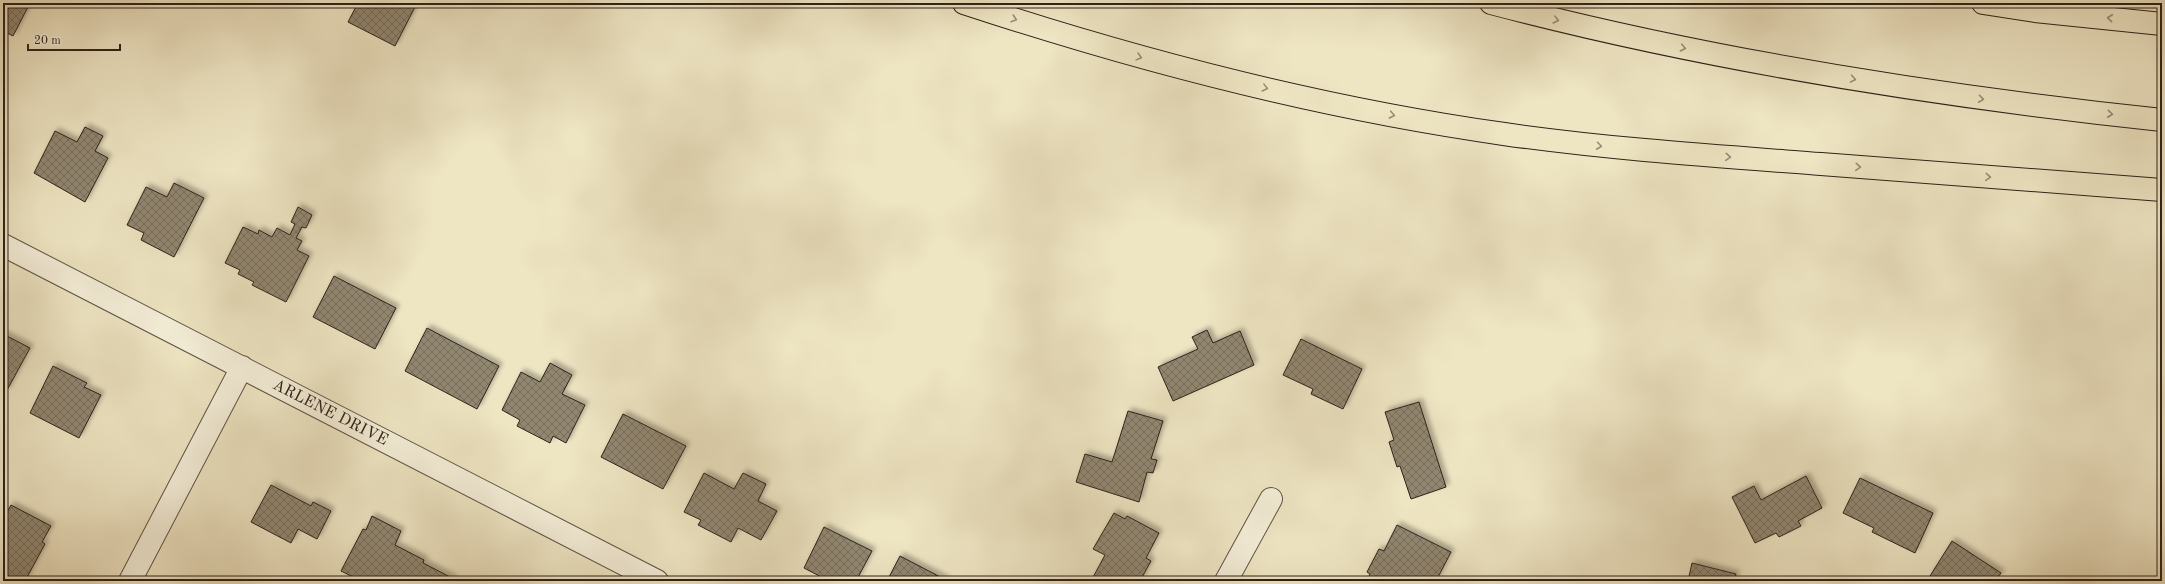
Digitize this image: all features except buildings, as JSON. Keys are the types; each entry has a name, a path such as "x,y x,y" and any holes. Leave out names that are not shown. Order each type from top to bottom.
{"highway":[{"path":"964,3 1096,45 1295,96 1416,120 1504,134 1651,151 2162,190"},
{"path":"1491,3 1559,21 1686,49 1814,73 2015,104 2162,120"},
{"path":"1983,3 2035,11 2162,24"}],"street":[{"name":"ARLENE DRIVE","path":"3,244 657,581"},
{"path":"130,581 242,367"},
{"path":"1226,581 1271,499"}]}
